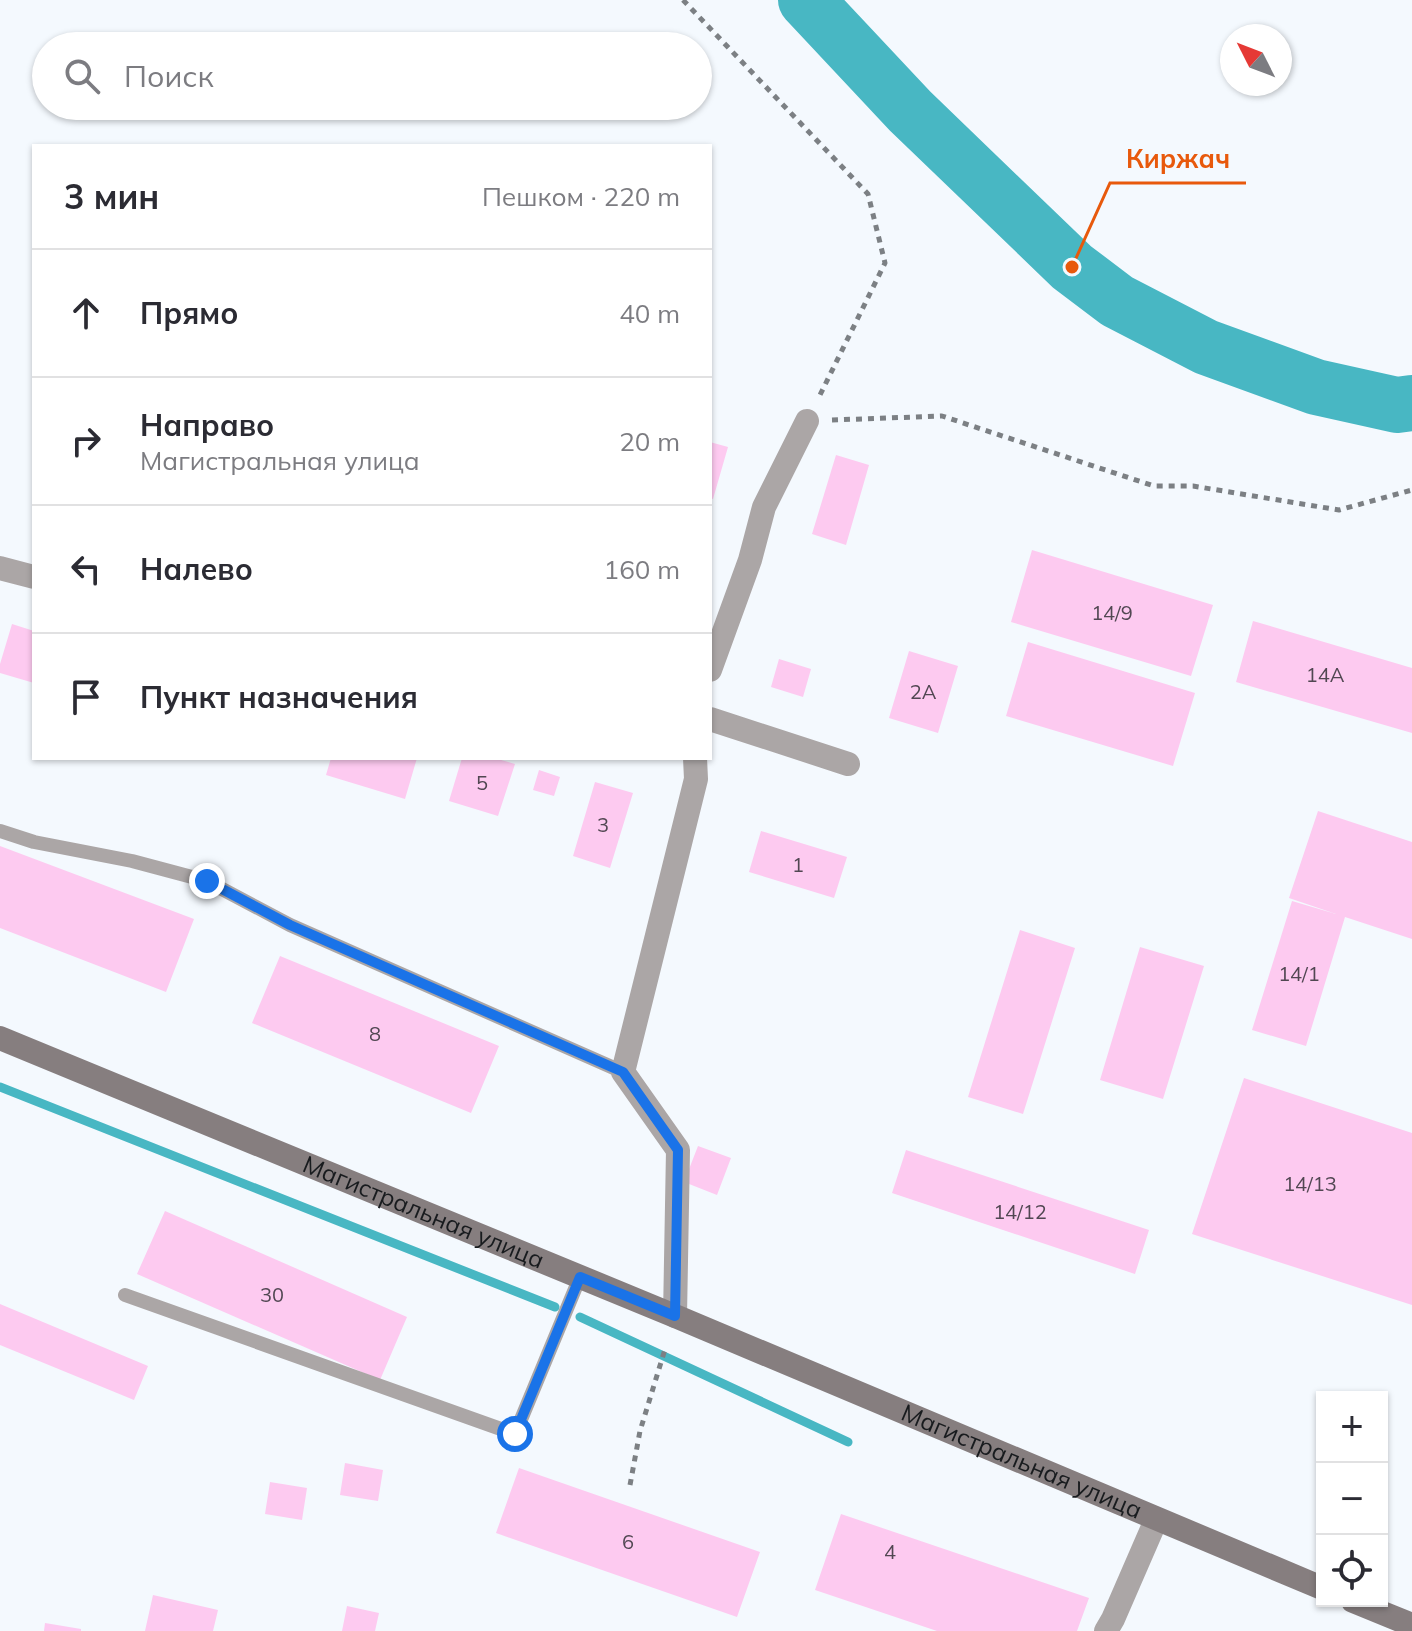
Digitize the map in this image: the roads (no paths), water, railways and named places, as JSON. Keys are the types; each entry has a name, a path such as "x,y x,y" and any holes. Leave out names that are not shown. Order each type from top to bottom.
{"main road":[{"name":"Магистральная улица","path":"0,1038 675,1316 1316,1586"},
{"path":"1368,1607 1412,1625"}],"street":[{"path":"712,664 750,560 764,507 807,421"},
{"path":"0,568 32,576"},
{"path":"712,720 848,764"},
{"path":"675,1316 678,1150 623,1072 696,779 695,760"},
{"name":"Магистральная улица","path":"1106,1631 1156,1520"}],"lane":[{"path":"0,831 34,842 132,861 207,881 290,925 623,1072"},
{"path":"125,1295 515,1434 580,1277"}],"waterway":[{"path":"806,0 910,111 1072,267 1117,301 1206,347 1316,387 1397,405 1412,403"},
{"path":"0,1087 555,1307"},
{"path":"580,1317 848,1442"}],"place":[{"name":"Киржач","path":"1072,267"}]}
